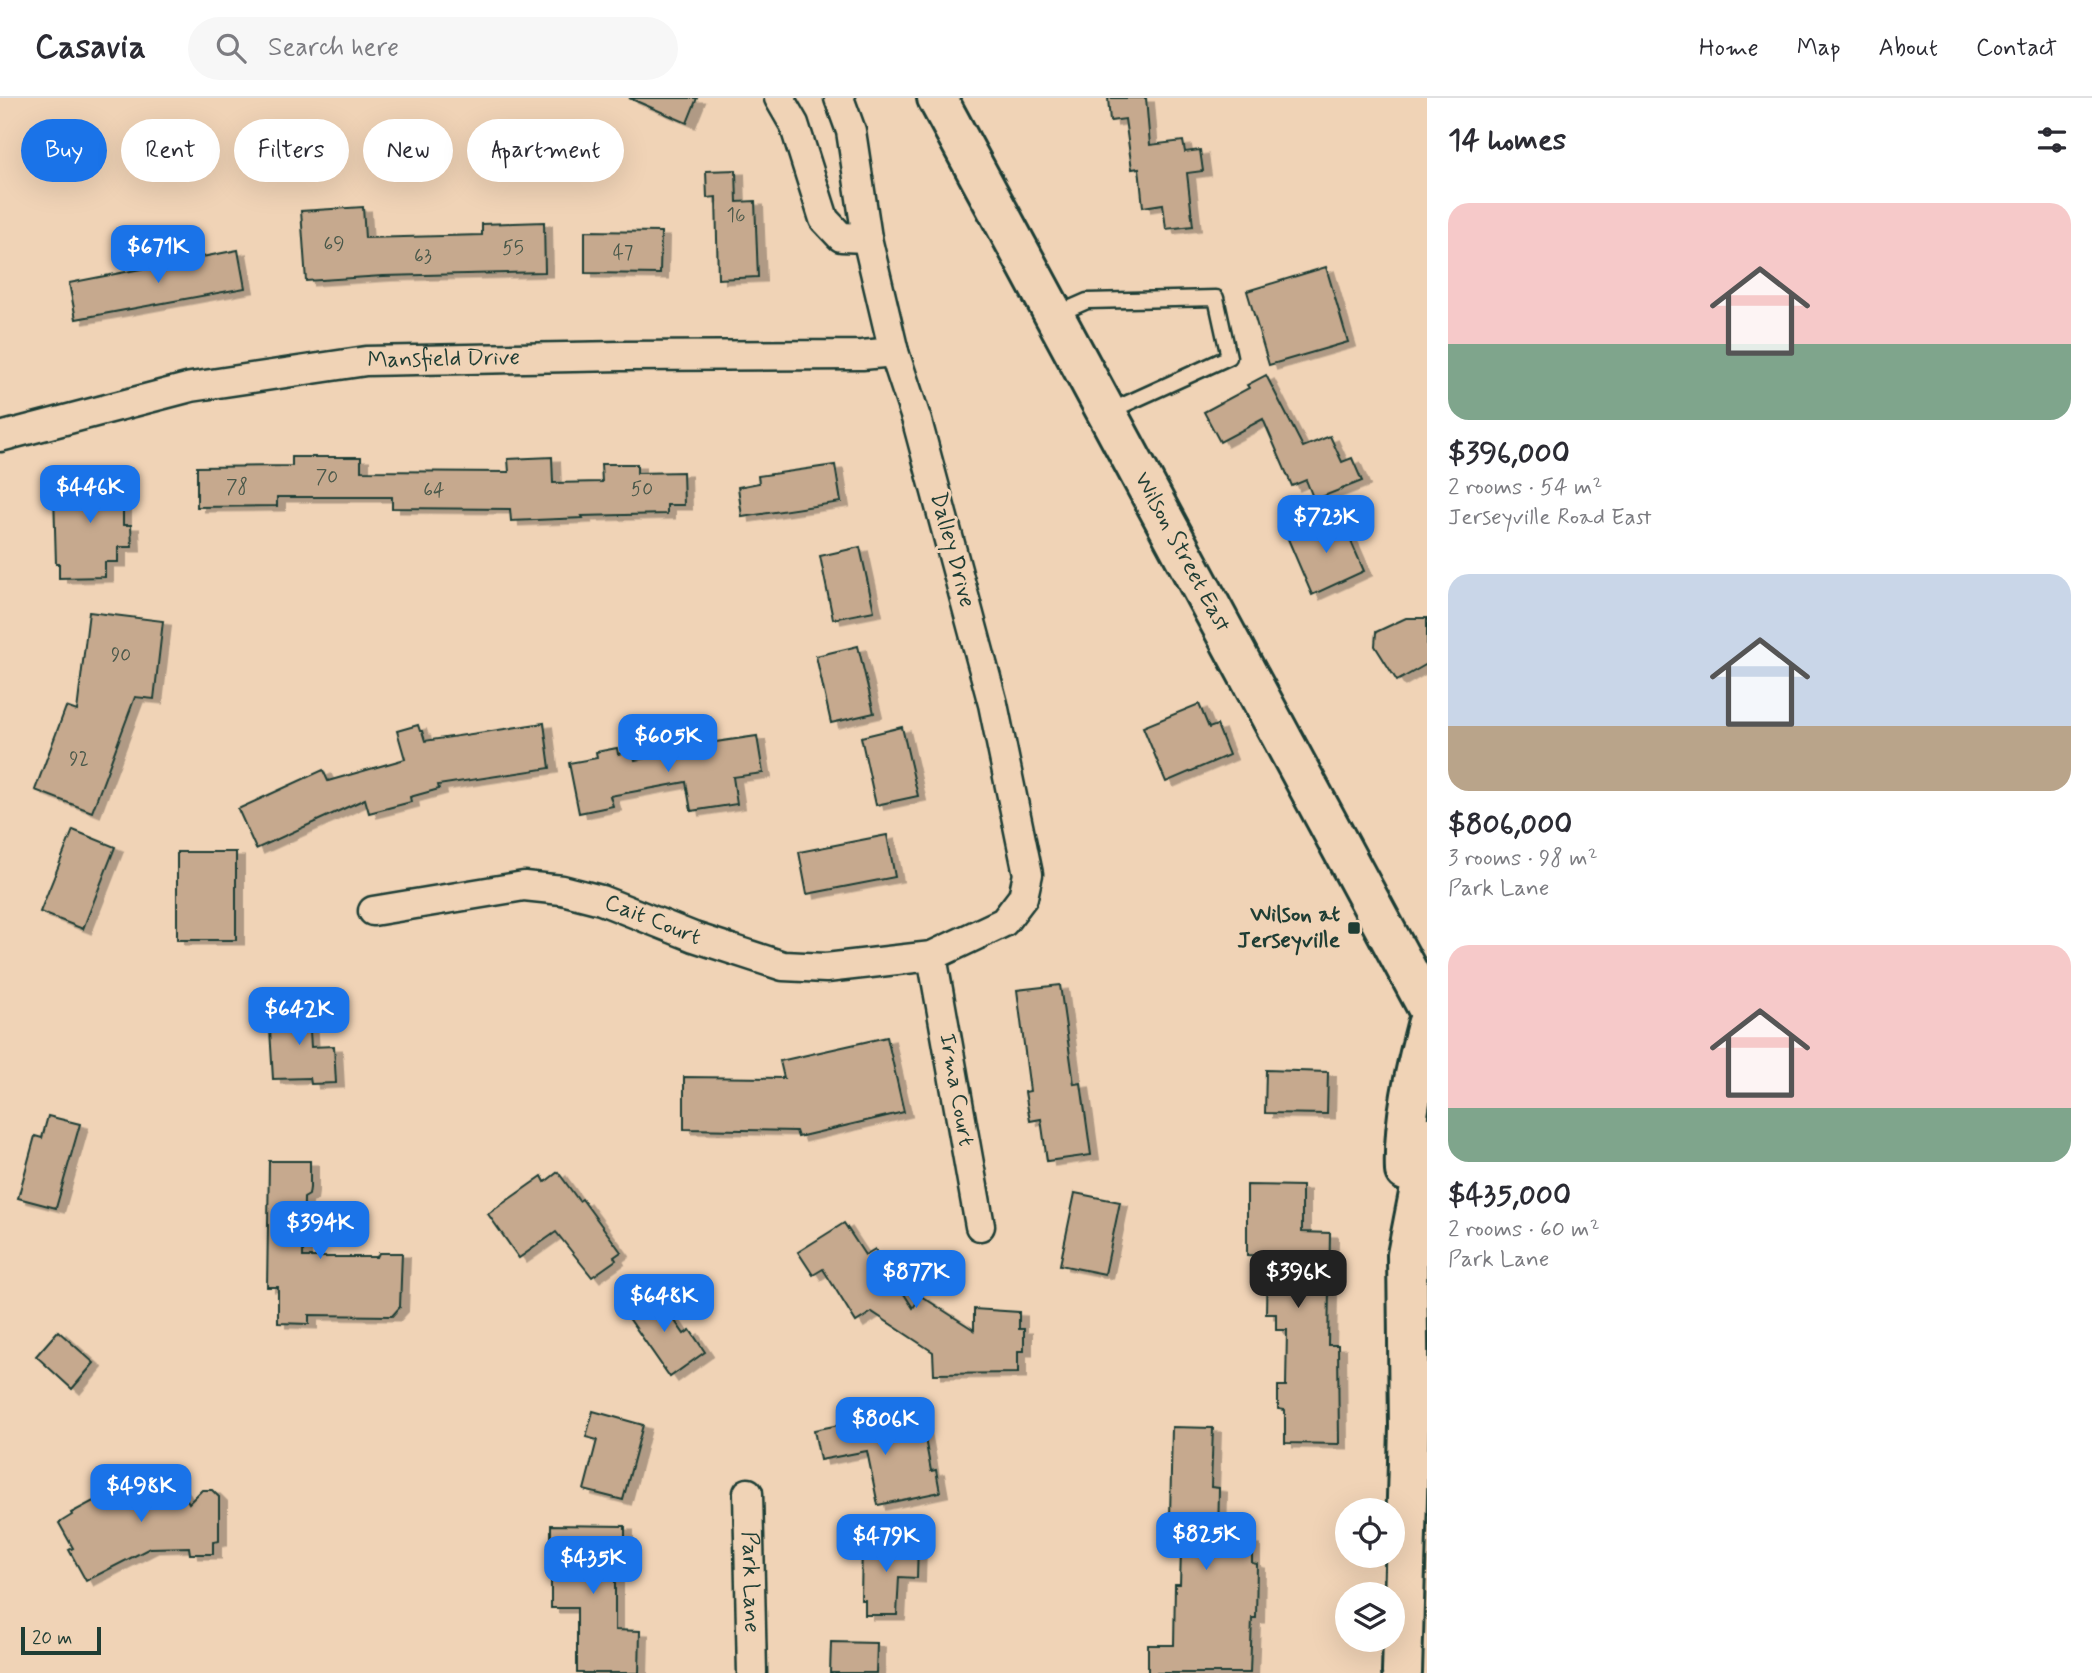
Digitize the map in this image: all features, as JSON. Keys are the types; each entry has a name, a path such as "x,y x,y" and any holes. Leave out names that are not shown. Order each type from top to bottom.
{"main road":[{"name":"Wilson Street East","path":"937,98 1427,1007"},
{"path":"1402,1673 1409,1427 1404,1154 1413,1076 1427,1025"},
{"path":"1407,1255 1427,1148"}],"street":[{"path":"779,98 794,124 824,219 841,237 867,238"},
{"name":"Dalley Drive","path":"839,98 851,131 867,238 894,352 917,421 993,704 1028,874 1023,897 1004,922 932,956"},
{"name":"Mansfield Drive","path":"0,437 191,387 366,361 862,355 894,352"},
{"name":"Cait Court","path":"373,911 524,886 562,890 601,900 694,937 783,966 825,968 932,956"},
{"name":"Irma Court","path":"932,956 980,1226"},
{"name":"Park Lane","path":"748,1493 752,1673"}],"lane":[{"path":"1054,315 1087,301 1216,298 1229,357 1106,412"}],"building":[{"path":"629,98 697,98 687,123"},
{"path":"1108,98 1146,98 1150,145 1183,141 1185,152 1200,150 1203,171 1187,173 1193,226 1166,229 1163,204 1143,207 1139,168 1132,169 1125,119 1110,121"},
{"path":"736,170 737,202 755,201 758,277 718,279 716,197 707,198 706,171"},
{"path":"363,207 365,238 482,235 482,224 544,222 545,272 306,281 301,211"},
{"path":"585,231 661,232 660,274 585,273"},
{"path":"238,250 245,288 76,319 69,283"},
{"path":"1326,267 1348,342 1269,365 1247,291"},
{"path":"1266,375 1303,447 1330,436 1342,462 1352,458 1362,481 1314,500 1306,480 1292,486 1263,419 1220,442 1204,412 1249,388 1247,385"},
{"path":"292,457 361,457 361,471 509,472 508,459 552,457 553,483 602,482 601,464 637,464 637,473 683,472 684,505 667,505 667,514 511,521 510,509 392,508 392,497 277,497 277,506 197,507 197,467 292,466"},
{"path":"835,465 841,502 742,517 738,487 759,483 758,476"},
{"path":"123,473 123,525 131,525 132,547 118,547 118,562 105,562 105,577 59,578 59,564 56,564 54,494 69,494 69,475"},
{"path":"1340,516 1364,571 1312,595 1288,539"},
{"path":"860,547 874,611 833,619 820,556"},
{"path":"89,612 163,621 154,699 135,697 92,812 35,790 66,707 77,711"},
{"path":"1406,618 1427,618 1427,664 1397,681 1375,646 1376,632"},
{"path":"858,646 874,713 831,723 816,656"},
{"path":"1199,704 1209,728 1217,725 1229,755 1166,782 1143,727"},
{"path":"544,723 550,768 438,785 439,789 410,797 411,802 369,813 365,799 256,849 238,809 323,770 328,781 405,759 397,731 418,725 425,741"},
{"path":"902,727 918,796 876,805 861,737"},
{"path":"757,736 763,773 733,777 737,804 691,811 686,782 610,796 613,806 579,813 569,763 597,758 596,752 617,748 618,754 633,751 635,760 682,751 681,747"},
{"path":"73,830 115,847 83,929 40,912"},
{"path":"887,835 895,877 807,894 799,852"},
{"path":"177,852 236,852 236,940 177,940"},
{"path":"1060,985 1074,1084 1081,1083 1091,1155 1047,1161 1041,1119 1030,1121 1025,1092 1030,1091 1017,990"},
{"path":"308,1000 311,1047 334,1046 336,1083 311,1084 310,1078 273,1079 269,1013 287,1012 286,1001"},
{"path":"887,1037 904,1112 798,1137 796,1131 684,1129 684,1077 784,1078 780,1061"},
{"path":"1266,1070 1328,1072 1327,1114 1265,1113"},
{"path":"48,1116 80,1124 56,1208 18,1198 35,1136 42,1138"},
{"path":"269,1161 310,1161 309,1195 304,1198 303,1257 377,1257 379,1253 402,1253 400,1307 392,1316 309,1315 309,1324 278,1323 278,1287 267,1287"},
{"path":"558,1172 579,1201 582,1199 621,1252 614,1257 616,1260 592,1277 556,1232 519,1258 488,1214 542,1176 545,1182"},
{"path":"1247,1185 1302,1186 1302,1232 1330,1233 1328,1345 1338,1345 1339,1444 1285,1443 1285,1410 1278,1409 1278,1386 1286,1386 1287,1330 1276,1330 1276,1314 1266,1314 1267,1256 1247,1255"},
{"path":"1075,1193 1120,1202 1105,1274 1060,1265"},
{"path":"844,1223 865,1255 875,1249 913,1308 921,1296 974,1330 974,1309 1019,1312 1019,1329 1024,1329 1024,1351 1018,1351 1018,1373 934,1374 933,1352 872,1312 856,1322 823,1269 813,1275 798,1252"},
{"path":"654,1291 684,1334 690,1330 705,1352 670,1377 624,1311"},
{"path":"58,1331 94,1363 72,1389 36,1356"},
{"path":"593,1411 643,1425 623,1500 584,1490 597,1440 586,1437"},
{"path":"879,1417 881,1430 922,1422 931,1471 936,1470 940,1492 878,1505 867,1451 820,1460 814,1430"},
{"path":"1172,1427 1213,1428 1211,1487 1219,1488 1218,1540 1252,1541 1252,1563 1257,1564 1256,1618 1252,1618 1250,1673 1148,1673 1148,1645 1174,1645 1175,1584 1180,1584 1182,1518 1170,1517"},
{"path":"155,1472 174,1477 189,1503 202,1490 212,1490 219,1497 219,1541 213,1542 213,1554 190,1554 189,1547 150,1548 86,1581 69,1550 73,1548 59,1523 97,1499 99,1503"},
{"path":"551,1525 625,1526 625,1550 615,1550 615,1630 640,1631 639,1673 577,1673 577,1608 551,1608"},
{"path":"862,1541 918,1543 917,1578 899,1577 897,1615 865,1615 865,1600 861,1600"},
{"path":"831,1642 877,1643 876,1673 830,1673"}],"place":[{"name":"Wilson at Jerseyville","path":"1354,928"}]}
